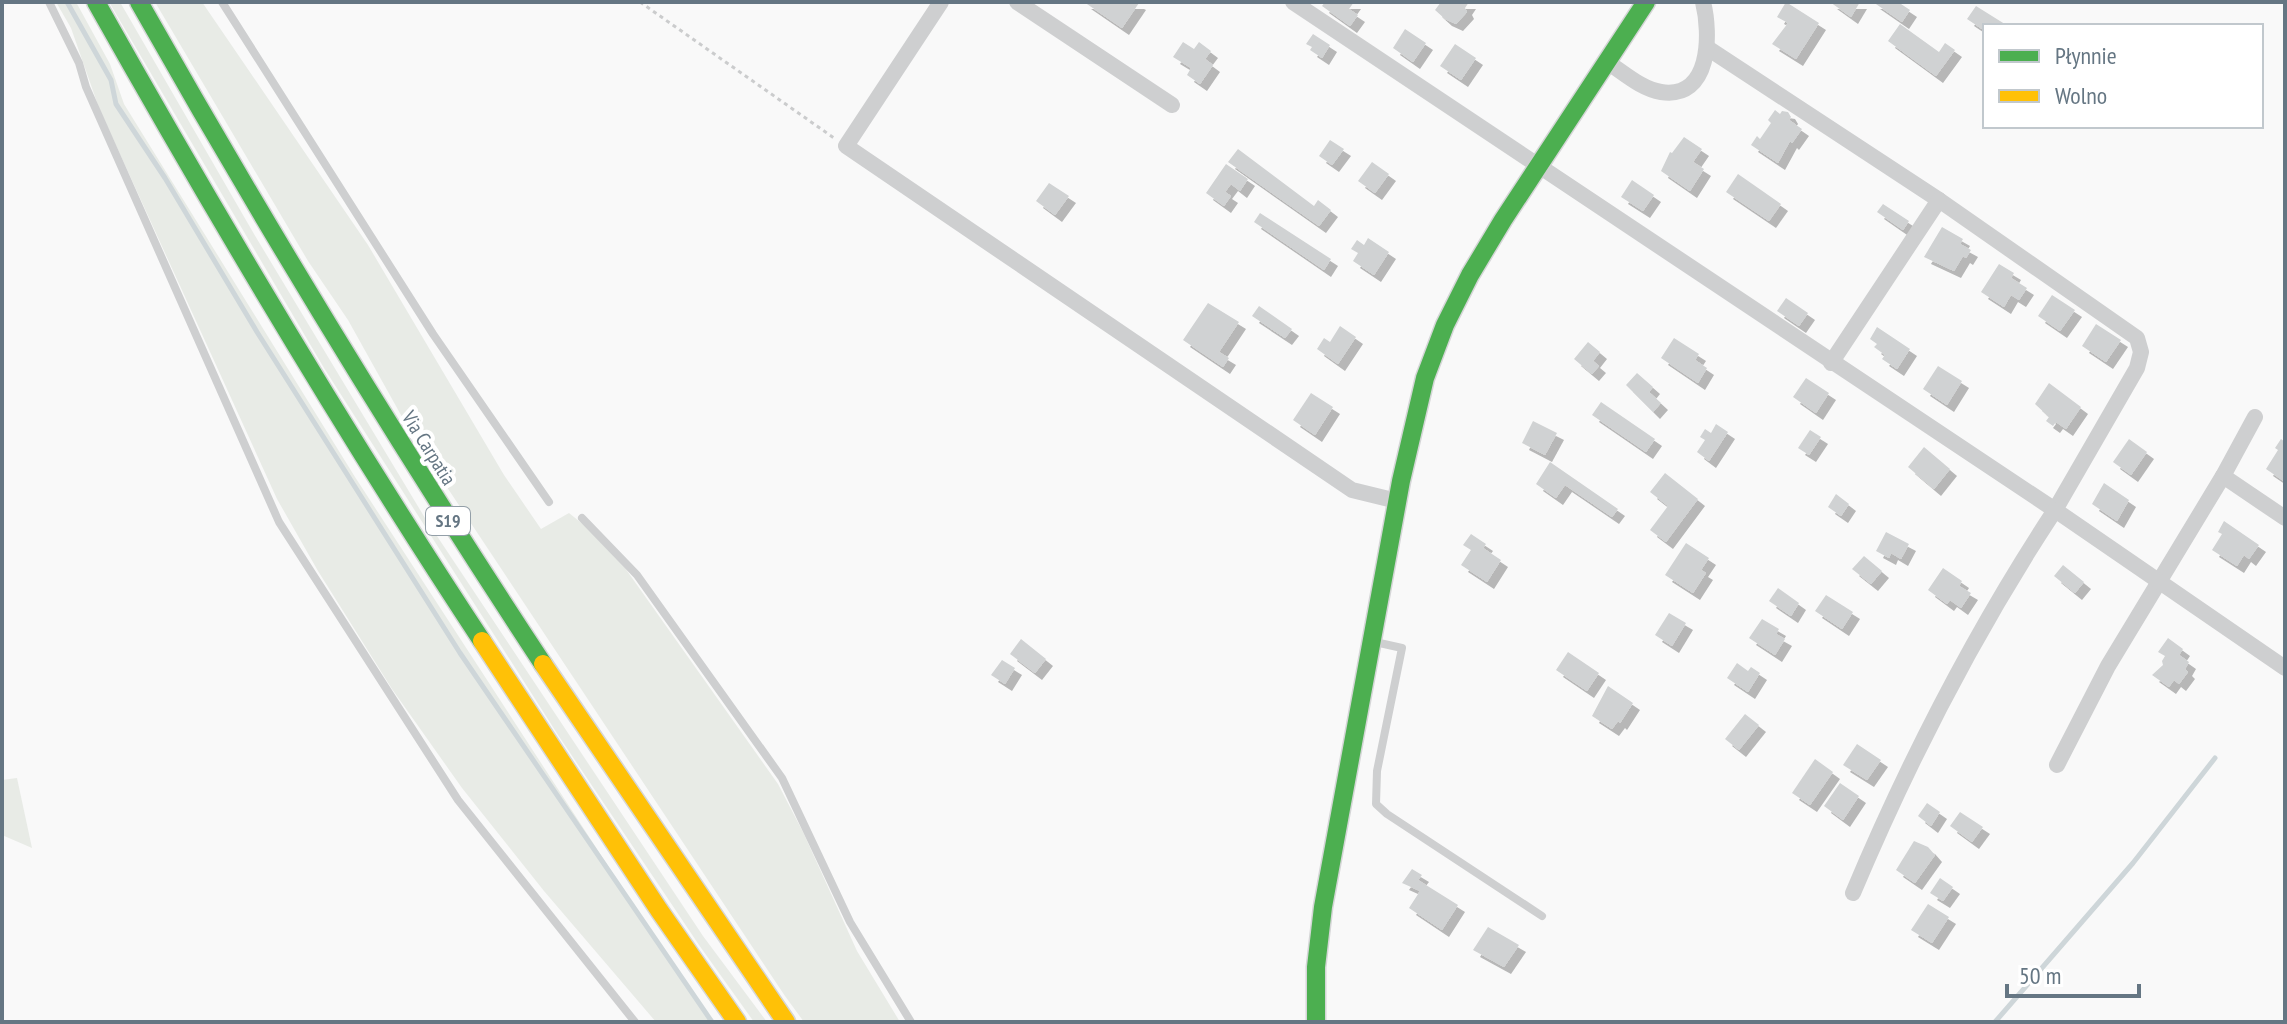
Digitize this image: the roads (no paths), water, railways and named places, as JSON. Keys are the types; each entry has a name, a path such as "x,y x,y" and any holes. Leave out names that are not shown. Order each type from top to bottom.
{"main road":[{"name":"S19","path":"96,2 288,335 435,571 687,952 737,1022"},
{"name":"Via Carpatia","path":"139,2 326,326 460,541 720,930 786,1022"},
{"path":"1316,1022 1316,967 1323,907 1370,641 1425,378 1445,325 1470,275 1646,2"}],"street":[{"path":"941,2 846,146 1352,490 1397,501"},
{"path":"1017,2 1172,105"},
{"path":"1293,2 2055,510 2285,668"},
{"path":"1607,62 1658,92 1673,93 1689,85 1701,71 1709,49 1703,2"},
{"path":"1709,49 1939,200 2137,338 2141,352 2137,368 2055,510 1989,614 1880,831 1853,893"},
{"path":"1831,363 1939,200"},
{"path":"2057,765 2108,666 2223,476 2255,417"},
{"path":"2223,476 2285,518"}],"lane":[{"path":"49,2 79,63 86,87 279,522 458,800 635,1022"},
{"path":"222,2 433,334 549,502"},
{"path":"582,518 637,575 782,778 850,922 911,1022"},
{"path":"1370,641 1402,648 1377,771 1376,804 1542,916"}],"waterway":[{"path":"67,2 111,80 116,104 165,178 257,332 460,653 712,1022"},
{"path":"1995,1022 2133,863 2215,758"}]}
